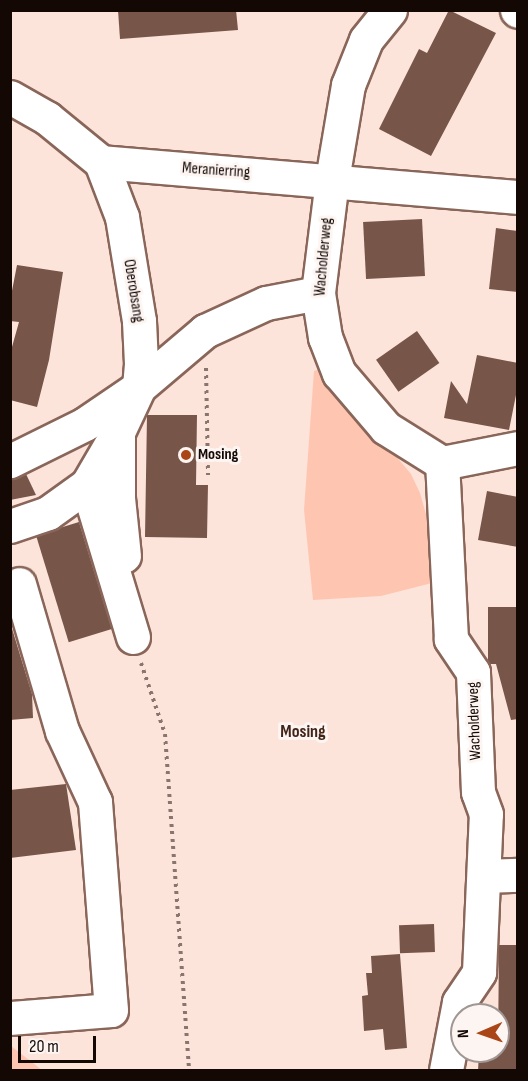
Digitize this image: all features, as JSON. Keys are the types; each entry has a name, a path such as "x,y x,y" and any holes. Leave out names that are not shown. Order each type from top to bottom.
{"street":[{"path":"332,180 348,85 366,40 390,10"},
{"path":"10,97 47,118 101,162"},
{"name":"Meranierring","path":"101,162 518,197"},
{"name":"Oberobsang","path":"101,162 122,218 139,321 141,364 139,387"},
{"name":"Wacholderweg","path":"332,180 318,293 325,337 339,373 386,428 442,463 451,639 473,672 478,792 486,814 479,972 459,1002 446,1071"},
{"path":"10,461 86,424 139,387 205,331 266,303 318,293"},
{"path":"10,526 48,513 87,485 118,432 139,387"},
{"path":"118,432 118,498 122,544 131,584"},
{"path":"442,463 518,448"},
{"path":"87,485 133,637"},
{"path":"10,1018 111,1010 95,802 62,731 14,578"},
{"path":"483,876 518,875"}],"path":[{"path":"205,331 208,475"},
{"path":"133,637 165,735 189,1071"}],"shaded area":[{"path":"322,368 411,474 420,493 431,532 432,583 381,596 313,600 304,510 314,371"},
{"path":"11,1046 42,1070 11,1070"}],"building":[{"path":"118,10 236,10 238,30 120,39"},
{"path":"449,10 496,33 431,156 379,129 419,49 427,53"},
{"path":"422,219 425,276 366,279 363,222"},
{"path":"496,228 518,231 518,292 489,289"},
{"path":"17,265 63,272 49,360 37,407 10,400 10,354 19,322 10,321 10,301"},
{"path":"417,331 439,363 398,392 376,360"},
{"path":"477,355 518,363 518,385 509,430 444,418 451,381 467,404"},
{"path":"147,415 197,415 196,485 208,485 207,538 145,537"},
{"path":"26,474 36,495 10,500 10,479"},
{"path":"487,491 518,497 518,547 478,540"},
{"path":"79,522 112,629 69,642 36,535"},
{"path":"488,607 518,607 518,719 511,720 496,664 490,664 488,661"},
{"path":"10,622 32,694 33,718 10,720"},
{"path":"66,784 76,850 10,858 10,790"},
{"path":"434,924 435,952 400,953 399,925"},
{"path":"499,945 518,945 518,1071 478,1071 478,1063 510,1063 510,1003 498,1003"},
{"path":"400,954 407,1048 385,1050 383,1029 364,1031 362,996 368,995 366,973 372,973 371,956"}],"place":[{"name":"Mosing","path":"186,455"}],"district":[{"name":"Mosing","path":"303,732"}]}
